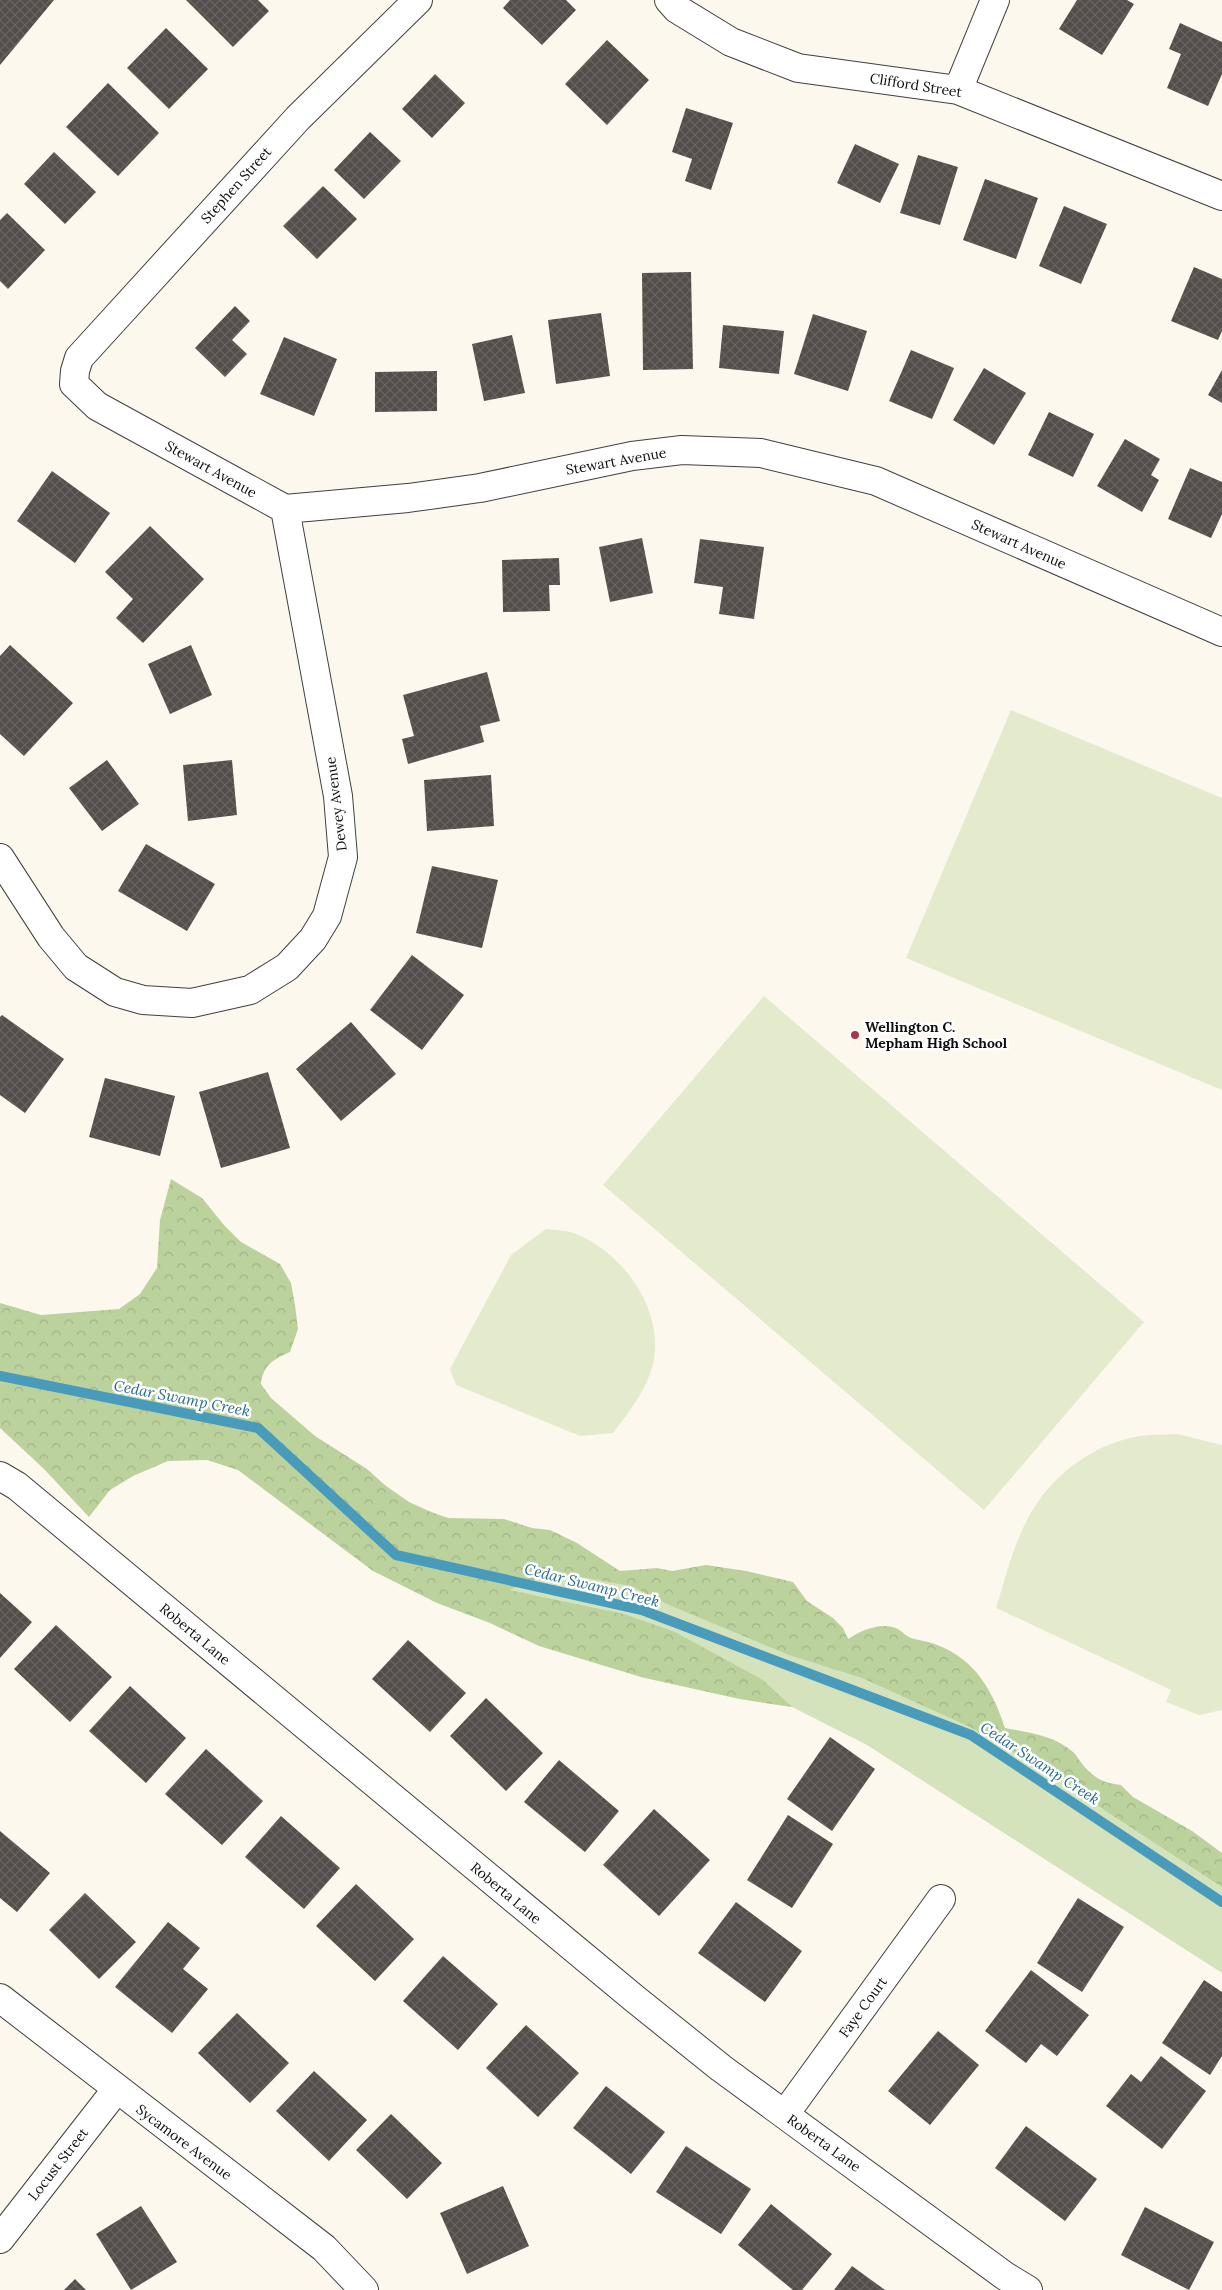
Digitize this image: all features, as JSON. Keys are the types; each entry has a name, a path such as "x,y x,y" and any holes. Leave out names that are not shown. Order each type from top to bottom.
{"street":[{"name":"Stephen Street","path":"74,384 75,370 79,358 298,118 418,0"},
{"name":"Clifford Street","path":"669,0 677,9 731,42 798,68 958,90 1222,196"},
{"path":"958,90 995,0"},
{"name":"Stewart Avenue","path":"74,384 86,398 97,406 285,509 408,498 480,488 640,455 682,450 761,453 876,481 1222,632"},
{"name":"Dewey Avenue","path":"0,858 51,937 76,967 115,992 143,1000 192,1003 250,990 287,967 313,939 327,916 343,857 338,796 285,509"},
{"name":"Roberta Lane","path":"0,1476 24,1492 635,1999 721,2068 1006,2276 1028,2290"},
{"name":"Faye Court","path":"785,2114 941,1900"},
{"name":"Sycamore Avenue","path":"0,1998 116,2090 324,2248 364,2290"},
{"name":"Locust Street","path":"0,2239 116,2090"}],"green space":[{"path":"1011,710 1222,798 1222,1090 906,958"},
{"path":"764,996 1144,1322 984,1510 603,1185"},
{"path":"171,1179 202,1198 241,1242 280,1264 291,1283 298,1329 290,1352 274,1360 267,1367 262,1377 261,1384 271,1398 315,1436 367,1469 386,1486 409,1502 448,1518 504,1519 532,1528 550,1530 577,1543 620,1571 657,1568 672,1571 706,1565 746,1571 793,1582 807,1601 833,1618 843,1628 848,1639 866,1630 886,1626 898,1629 911,1638 934,1644 950,1651 962,1659 981,1678 995,1701 1005,1728 1041,1735 1058,1742 1074,1753 1084,1767 1093,1775 1108,1783 1121,1785 1133,1797 1192,1831 1222,1853 1222,1887 1040,1768 970,1727 862,1678 789,1655 669,1605 631,1586 574,1576 555,1575 536,1579 509,1590 624,1614 675,1632 763,1680 792,1707 740,1699 641,1677 539,1646 490,1623 437,1603 373,1571 238,1470 207,1460 168,1461 133,1476 110,1490 89,1517 44,1469 0,1428 0,1303 41,1315 119,1309 140,1294 157,1268 160,1220"},
{"path":"546,1229 576,1234 594,1243 610,1255 637,1286 647,1305 653,1324 655,1344 653,1364 641,1392 613,1433 580,1436 456,1385 450,1369 511,1255"},
{"path":"1177,1434 1222,1445 1222,1710 1199,1715 1166,1702 1171,1690 996,1608 1020,1534 1041,1498 1063,1473 1090,1454 1119,1441 1140,1436"},
{"path":"443,1550 640,1578 975,1718 1222,1866 1222,1973 867,1745 792,1707 740,1699 641,1677"}],"building":[{"path":"0,0 54,0 0,65"},
{"path":"186,0 258,0 269,11 233,47"},
{"path":"510,0 566,0 576,10 542,45 503,8"},
{"path":"1077,0 1127,0 1134,4 1102,55 1059,29"},
{"path":"1180,23 1222,42 1222,74 1208,106 1167,88 1181,54 1169,49"},
{"path":"166,28 208,69 169,109 127,68"},
{"path":"607,40 649,80 607,125 565,84"},
{"path":"435,74 465,103 432,138 402,109"},
{"path":"108,83 159,133 118,176 66,127"},
{"path":"686,108 733,123 711,190 685,181 692,159 672,152"},
{"path":"370,132 401,161 364,199 334,170"},
{"path":"855,144 899,164 880,203 837,183"},
{"path":"54,152 96,192 65,224 24,184"},
{"path":"918,155 958,167 940,225 900,213"},
{"path":"985,179 1038,198 1016,259 963,240"},
{"path":"323,186 357,219 317,259 283,226"},
{"path":"1064,206 1107,224 1081,284 1039,266"},
{"path":"7,213 45,250 8,289 0,281 0,220"},
{"path":"1194,267 1222,279 1222,331 1218,340 1171,321"},
{"path":"691,272 693,369 643,370 642,273"},
{"path":"235,306 250,321 232,340 247,354 225,377 195,348"},
{"path":"601,313 610,376 556,384 548,320"},
{"path":"813,314 867,331 848,391 794,374"},
{"path":"723,325 784,331 779,374 719,368"},
{"path":"512,335 525,393 484,401 472,344"},
{"path":"284,337 337,359 314,416 260,394"},
{"path":"911,350 954,368 932,419 889,401"},
{"path":"984,368 1026,393 994,445 953,420"},
{"path":"1222,370 1222,403 1208,395"},
{"path":"437,371 437,411 375,412 375,372"},
{"path":"1049,412 1094,434 1073,477 1028,455"},
{"path":"1125,439 1160,459 1151,475 1159,480 1142,512 1097,486"},
{"path":"1190,468 1222,482 1222,514 1211,538 1168,519"},
{"path":"52,471 110,513 75,563 17,521"},
{"path":"150,526 204,579 143,643 116,618 133,599 105,572"},
{"path":"642,538 653,593 610,602 599,547"},
{"path":"700,539 764,547 754,619 719,614 723,587 694,583"},
{"path":"559,558 560,585 549,585 550,611 503,612 502,560"},
{"path":"10,645 73,703 24,756 0,734 0,656"},
{"path":"191,645 212,695 170,714 148,664"},
{"path":"487,672 500,721 480,726 484,742 408,764 402,739 414,736 403,695"},
{"path":"107,760 139,804 102,831 69,788"},
{"path":"232,760 237,815 188,821 183,765"},
{"path":"491,775 494,826 427,831 424,780"},
{"path":"146,844 215,884 187,931 118,891"},
{"path":"432,866 498,880 482,948 416,933"},
{"path":"412,955 464,995 422,1050 370,1010"},
{"path":"2,1015 64,1059 25,1113 0,1095 0,1017"},
{"path":"351,1022 396,1074 341,1121 296,1069"},
{"path":"268,1072 290,1148 221,1168 199,1092"},
{"path":"105,1078 175,1096 160,1156 89,1137"},
{"path":"0,1593 32,1622 0,1658"},
{"path":"56,1625 112,1677 70,1722 14,1669"},
{"path":"408,1640 466,1693 430,1732 372,1679"},
{"path":"130,1686 186,1738 146,1783 89,1731"},
{"path":"486,1698 543,1753 506,1791 450,1736"},
{"path":"830,1737 875,1769 832,1831 787,1799"},
{"path":"206,1749 263,1801 222,1845 165,1794"},
{"path":"559,1760 619,1811 585,1852 524,1802"},
{"path":"654,1809 710,1860 659,1916 603,1865"},
{"path":"788,1815 833,1844 792,1908 747,1880"},
{"path":"281,1816 340,1868 304,1909 245,1857"},
{"path":"0,1831 50,1873 17,1912 0,1898"},
{"path":"356,1884 414,1939 375,1981 316,1926"},
{"path":"85,1893 136,1942 99,1979 49,1930"},
{"path":"1078,1898 1124,1927 1082,1992 1037,1963"},
{"path":"736,1902 802,1951 765,2002 698,1953"},
{"path":"168,1922 200,1948 183,1969 208,1989 172,2033 115,1987"},
{"path":"443,1956 498,2004 458,2050 403,2001"},
{"path":"1031,1970 1089,2015 1057,2056 1041,2044 1026,2063 985,2031"},
{"path":"1204,1980 1222,1992 1222,2056 1210,2075 1162,2043"},
{"path":"237,2013 289,2063 250,2103 198,2053"},
{"path":"526,2025 579,2073 538,2117 486,2068"},
{"path":"938,2031 979,2065 930,2125 888,2091"},
{"path":"1161,2056 1206,2091 1162,2149 1106,2106 1131,2074 1141,2082"},
{"path":"314,2071 367,2120 329,2161 276,2111"},
{"path":"606,2086 665,2132 631,2174 573,2128"},
{"path":"391,2114 442,2163 407,2199 356,2150"},
{"path":"1026,2126 1097,2179 1065,2221 995,2168"},
{"path":"686,2146 751,2189 721,2234 656,2192"},
{"path":"503,2186 529,2246 467,2274 440,2213"},
{"path":"771,2204 832,2254 802,2290 793,2290 738,2245"},
{"path":"141,2206 177,2262 131,2290 96,2234"},
{"path":"1145,2207 1214,2242 1189,2290 1121,2255"},
{"path":"852,2266 885,2290 834,2290"},
{"path":"75,2279 86,2290 64,2290"}],"waterway":[{"name":"Cedar Swamp Creek","path":"0,1376 258,1428 396,1555 642,1610 971,1735 1222,1902"}],"place":[{"name":"Wellington C. Mepham High School","path":"855,1035"}]}
